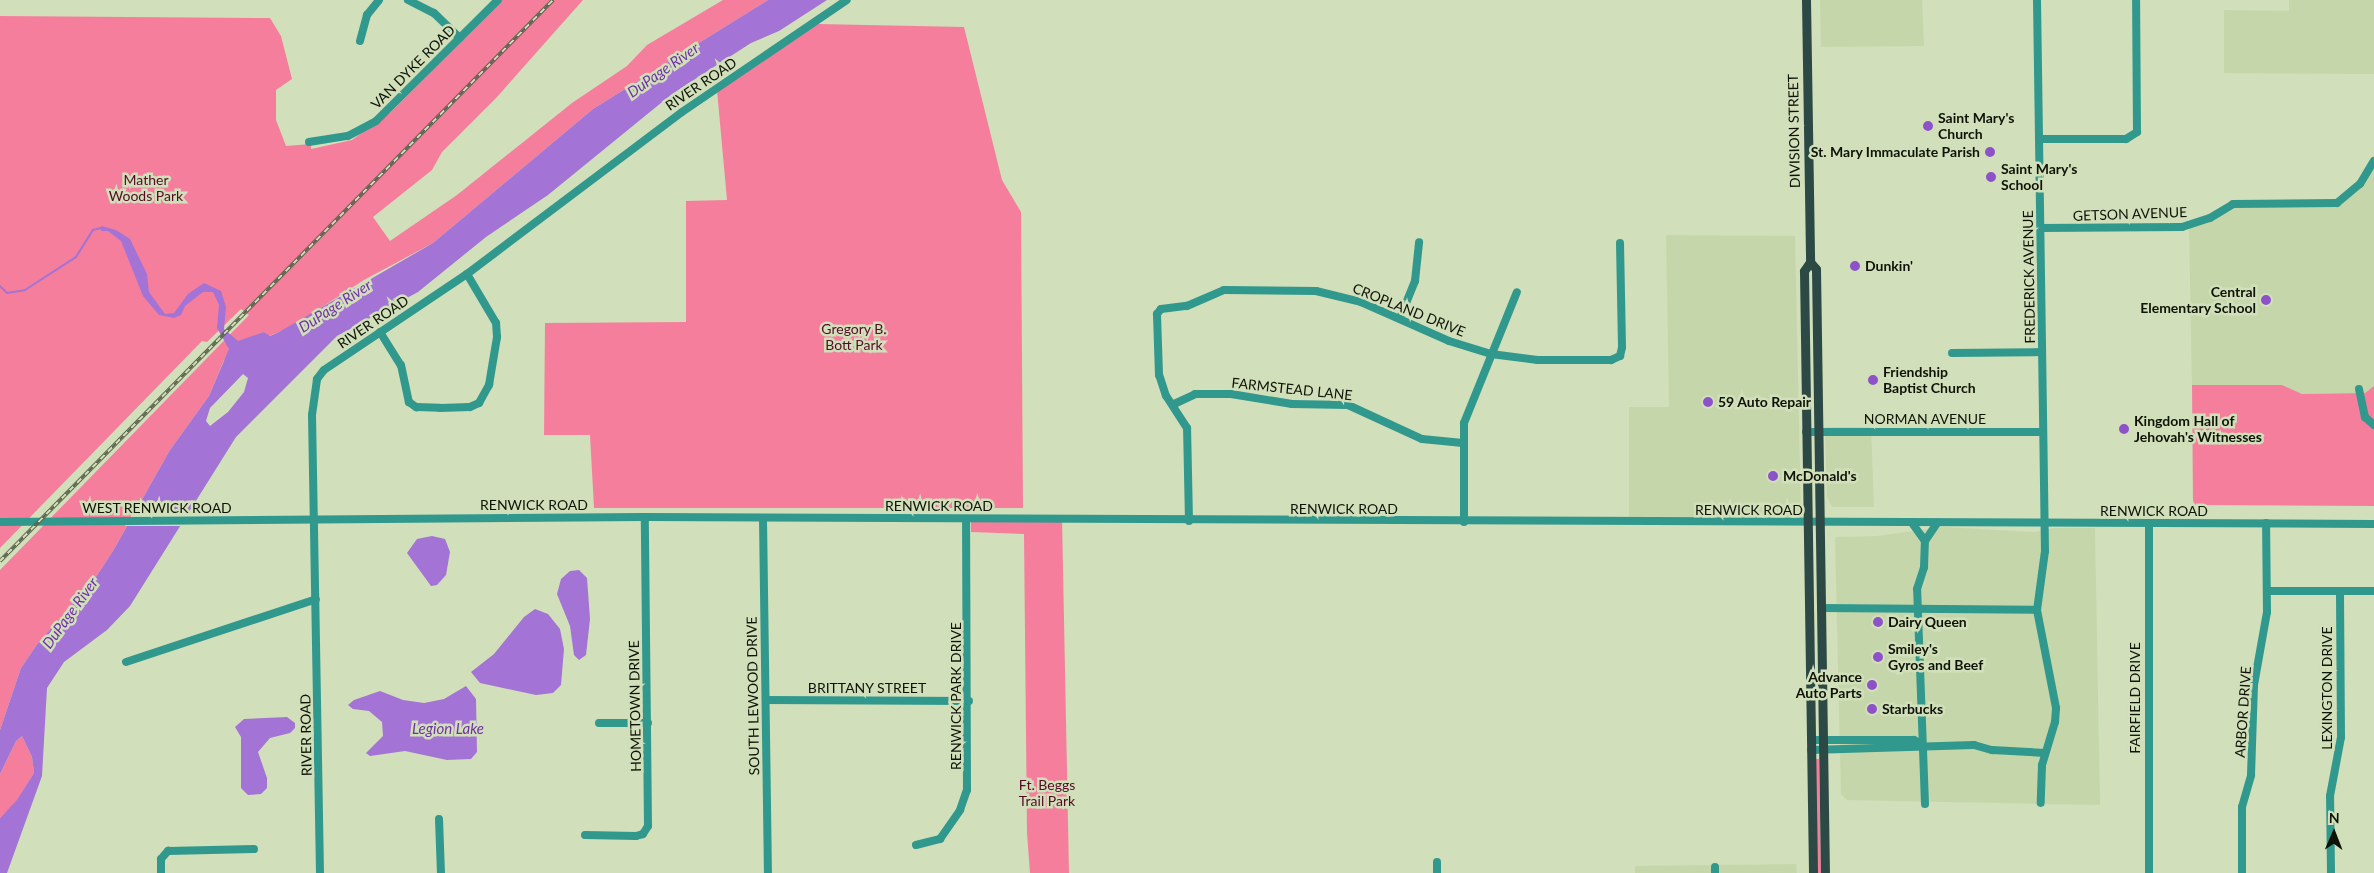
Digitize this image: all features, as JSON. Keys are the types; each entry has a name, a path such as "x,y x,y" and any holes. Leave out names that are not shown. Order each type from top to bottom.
{"main road":[{"name":"DIVISION STREET","path":"1806,0 1810,262 1804,271 1812,873"},
{"name":"DIVISION STREET","path":"1810,262 1816,269 1825,873"}],"street":[{"path":"360,42 367,15 378,0"},
{"path":"408,0 434,13 460,38"},
{"name":"VAN DYKE ROAD","path":"309,142 348,136 376,121 498,0"},
{"name":"RIVER ROAD","path":"320,873 313,402 317,379 324,370 468,274 682,112 847,0"},
{"name":"FREDERICK AVENUE","path":"2037,0 2045,524 2045,551 2038,610 2056,708 2056,722 2045,753 2041,803"},
{"path":"2039,139 2126,139 2134,136 2138,127 2136,0"},
{"name":"GETSON AVENUE","path":"2041,228 2182,227 2210,218 2233,204 2337,203 2360,184 2374,161"},
{"path":"1400,318 1415,281 1418,242"},
{"name":"CROPLAND DRIVE","path":"1174,404 1163,391 1159,375 1157,314 1161,308 1188,306 1224,290 1293,290 1339,296 1400,318 1449,342 1491,354 1547,360 1611,360 1620,356 1620,243"},
{"path":"380,332 400,364 408,402 416,407 440,408 470,407 478,403 490,385 496,330 490,311 468,274"},
{"path":"1464,522 1463,443 1469,408 1517,292"},
{"path":"1952,353 2042,352"},
{"path":"2359,389 2365,417 2374,426"},
{"name":"FARMSTEAD LANE","path":"1174,404 1195,394 1231,394 1292,404 1348,405 1422,439 1463,443"},
{"path":"1174,404 1187,428 1189,521"},
{"name":"NORMAN AVENUE","path":"1806,432 2043,432"},
{"name":"RENWICK ROAD","path":"314,519 645,517 2045,524 2373,522"},
{"name":"HOMETOWN DRIVE","path":"585,835 636,836 646,831 648,723 645,517"},
{"name":"RENWICK PARK DRIVE","path":"916,846 940,840 960,810 969,771 966,518"},
{"name":"WEST RENWICK ROAD","path":"0,522 314,519"},
{"name":"SOUTH LEWOOD DRIVE","path":"763,519 768,873"},
{"path":"1912,523 1925,540"},
{"path":"1925,804 1917,589 1924,567 1925,540 1938,523"},
{"name":"FAIRFIELD DRIVE","path":"2149,523 2149,873"},
{"name":"ARBOR DRIVE","path":"2242,873 2242,807 2250,775 2254,685 2264,632 2267,591 2266,523"},
{"path":"2267,591 2374,592"},
{"name":"LEXINGTON DRIVE","path":"2331,873 2330,796 2341,737 2340,592"},
{"path":"126,662 316,599"},
{"path":"1821,608 2038,610"},
{"name":"BRITTANY STREET","path":"766,700 968,700"},
{"path":"599,723 648,723"},
{"path":"1811,740 1914,740 1923,745"},
{"path":"1811,750 1913,748 1923,745 1974,745 1992,750 2045,753"},
{"path":"439,819 441,873"},
{"path":"161,873 163,854 168,851 254,849"},
{"path":"1437,862 1437,873"}],"shaded area":[{"path":"1820,0 1922,0 1924,46 1821,47"},
{"path":"2289,0 2374,0 2374,74 2224,73 2224,10 2289,11"},
{"path":"2374,167 2374,386 2365,393 2302,394 2282,385 2192,385 2189,229 2234,206 2342,203"},
{"path":"1666,235 1795,236 1801,517 1629,517 1629,407 1669,407"},
{"path":"1825,427 1871,427 1874,507 1832,507 1827,497"},
{"path":"1943,527 2035,532 2054,528 2095,528 2100,805 1847,800 1841,794 1835,537 1877,536"},
{"path":"1796,864 1797,873 1635,873 1635,866"}],"green space":[{"name":"Mather Woods Park","path":"502,0 583,0 497,97 442,152 432,170 373,217 390,241 457,195 572,103 627,66 647,45 723,0 768,0 593,109 433,243 364,280 291,327 269,336 264,332 257,335 224,360 209,396 170,450 113,551 94,580 38,643 21,668 0,730 0,570 249,315 241,309 207,342 202,341 0,548 0,16 270,18 281,36 292,79 276,90 276,120 286,146 311,144 311,149 352,140 391,112"},
{"name":"Gregory B. Bott Park","path":"818,24 964,27 1002,180 1021,212 1023,508 594,508 590,435 544,435 545,323 686,322 686,201 727,200 717,90"},
{"path":"2192,385 2282,385 2302,394 2365,393 2374,386 2374,506 2193,505"},
{"name":"Ft. Beggs Trail Park","path":"1062,518 1069,873 1030,873 1027,833 1024,534 971,532 971,519"},
{"path":"22,736 32,757 34,773 17,801 0,818 0,774 16,741"},
{"path":"1815,759 1819,759 1821,873 1817,873"}],"water":[{"name":"DuPage River","path":"768,0 827,0 779,31 751,43 672,94 548,195 486,237 418,292 337,336 236,437 130,606 107,630 64,662 47,688 42,776 7,873 0,873 0,818 17,800 34,773 32,757 22,736 16,741 0,774 0,730 21,668 38,643 94,580 113,551 170,450 209,396 229,349 217,328 219,305 213,292 203,292 185,306 181,315 174,318 159,315 143,296 121,241 108,231 101,231 101,226 116,230 130,239 147,274 149,292 165,314 174,313 188,294 204,283 221,291 226,307 224,329 238,341 264,332 270,336 433,243 593,109","holes":["243,374 248,378 244,392 228,412 210,426 206,421 210,408"]},
{"path":"432,536 445,539 450,552 446,575 437,585 431,586 407,553 417,539"},
{"path":"579,570 587,578 590,619 586,655 579,660 574,655 570,626 557,594 561,579 570,571"},
{"path":"535,609 548,614 560,629 564,649 561,685 553,693 536,695 480,683 471,672 494,654 524,617"},
{"name":"Legion Lake","path":"466,686 476,699 477,752 471,759 447,760 405,751 370,756 366,753 383,736 382,722 369,711 353,709 348,705 354,700 380,691 403,700 424,703 444,699"},
{"path":"287,717 295,723 295,728 290,733 270,738 258,752 267,778 267,788 261,794 248,795 241,788 241,737 235,727 244,719"}],"pier":[{"path":"190,512 182,526 125,526 133,513"}],"waterway":[{"path":"0,286 7,293 25,290 76,257 93,230 101,228"}],"railway":[{"path":"0,561 553,0"}],"place":[{"name":"Saint Mary's Church","path":"1928,126"},
{"name":"St. Mary Immaculate Parish","path":"1990,152"},
{"name":"Saint Mary's School","path":"1991,177"},
{"name":"Dunkin'","path":"1855,266"},
{"name":"Central Elementary School","path":"2266,300"},
{"name":"Friendship Baptist Church","path":"1873,380"},
{"name":"59 Auto Repair","path":"1708,402"},
{"name":"Kingdom Hall of Jehovah's Witnesses","path":"2124,429"},
{"name":"McDonald's","path":"1773,476"},
{"name":"Dairy Queen","path":"1878,622"},
{"name":"Smiley's Gyros and Beef","path":"1878,657"},
{"name":"Advance Auto Parts","path":"1872,685"},
{"name":"Starbucks","path":"1872,709"}]}
